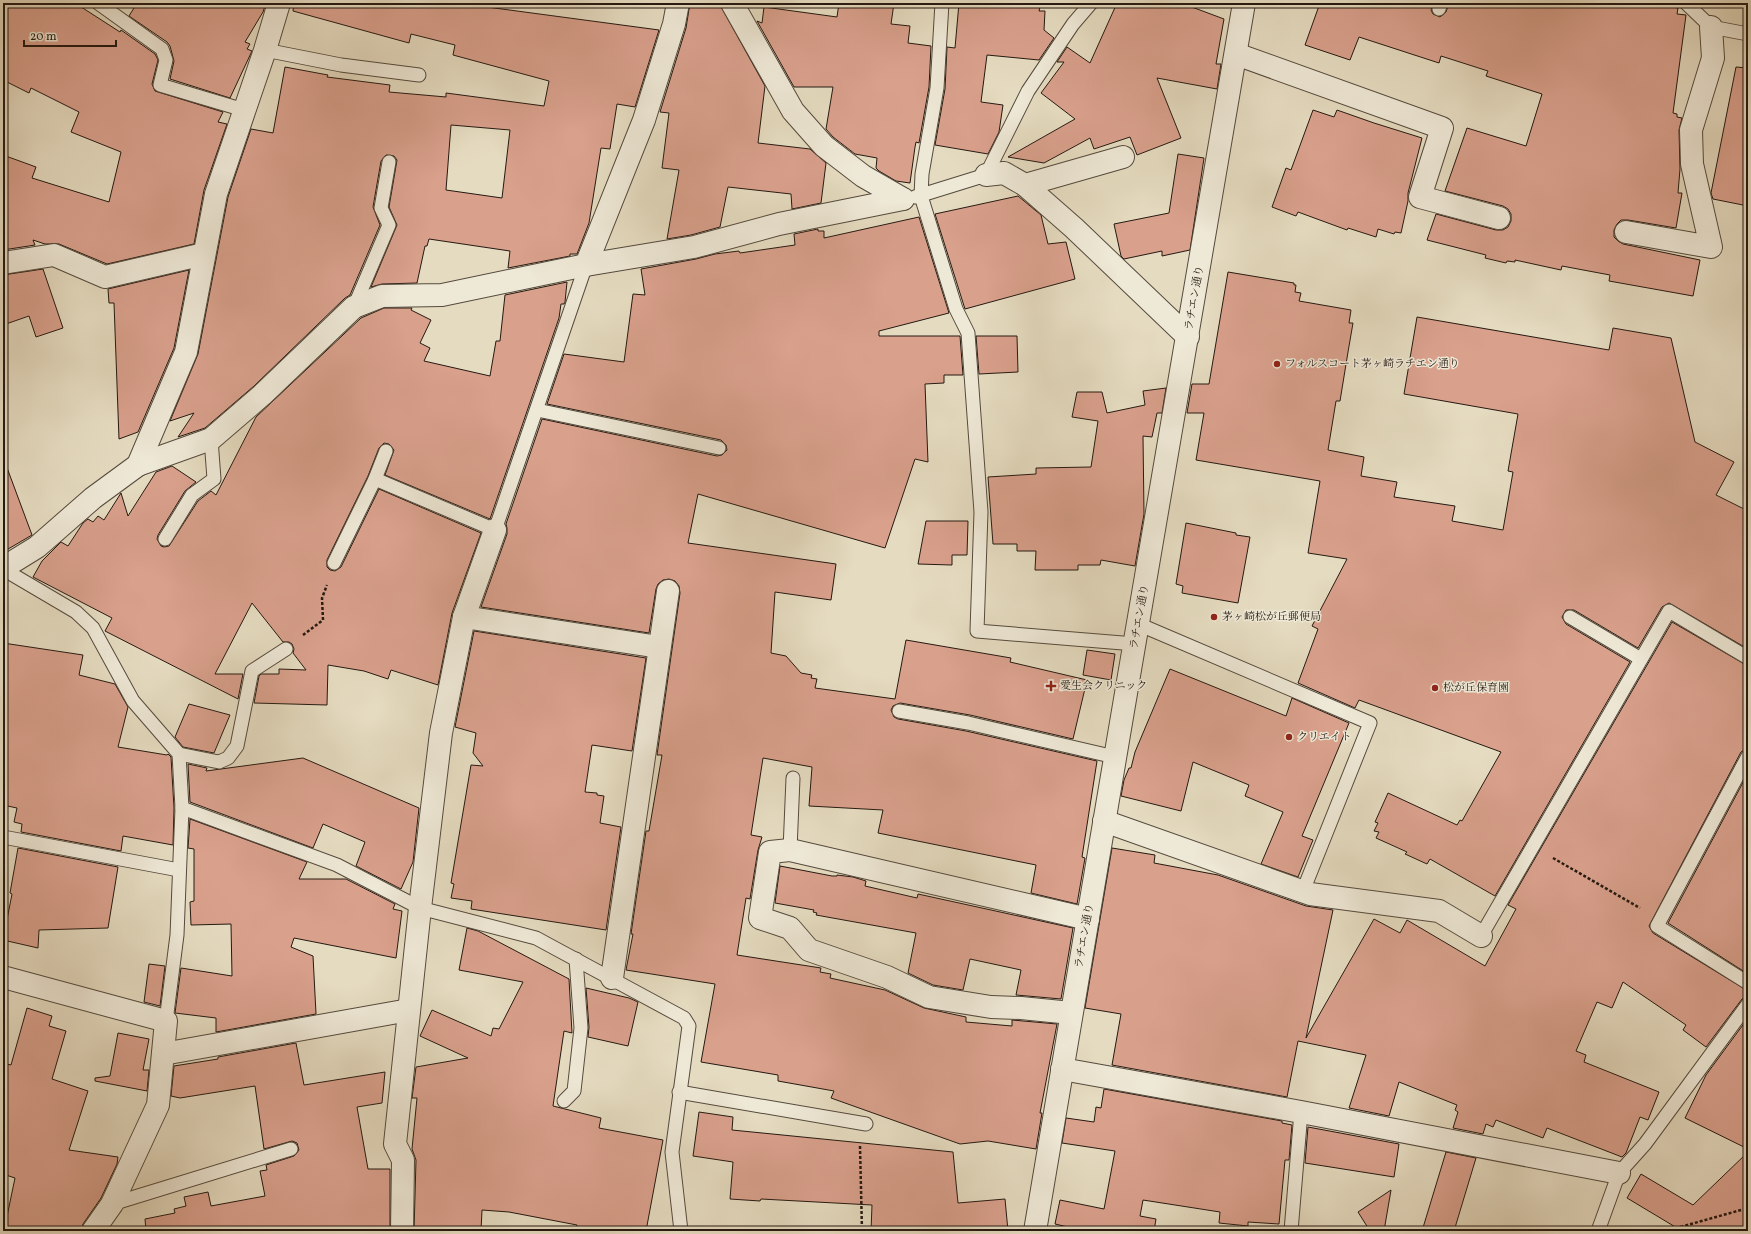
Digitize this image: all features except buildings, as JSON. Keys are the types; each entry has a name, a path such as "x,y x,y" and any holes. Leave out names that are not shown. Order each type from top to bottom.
{"street":[{"path":"138,466 186,352 216,194 266,50 279,3"},
{"path":"586,265 644,120 674,24 678,3"},
{"path":"732,3 794,111 824,146 863,176 912,197"},
{"name":"ラチエン通り","path":"1035,1231 1244,3"},
{"path":"1626,232 1711,247 1692,164 1691,130 1713,58 1710,27"},
{"path":"1236,54 1442,128 1420,197 1499,218"},
{"path":"1025,185 1123,157"},
{"path":"986,175 1004,173 1025,185 1074,228 1188,337"},
{"path":"3,568 37,547 93,498 138,466 211,439 262,395 354,307 382,296 442,295 586,265 694,247 779,224 912,197"},
{"path":"3,263 54,255 105,277 204,254"},
{"path":"402,1231 403,1160 395,1144 420,908 441,733 464,617 495,530"},
{"path":"612,978 668,592"},
{"path":"464,617 659,647"},
{"path":"1104,821 1310,894 1439,910 1481,936"},
{"path":"1071,1013 1021,1008 991,1007 929,997 887,977 809,950 790,928 760,918 770,852 790,850 1088,919"},
{"path":"3,977 166,1021 158,1105 112,1204 93,1231"},
{"path":"163,1054 409,1010"},
{"path":"1062,1069 1301,1112 1619,1173"}],"lane":[{"path":"98,3 162,49 166,60 160,85 244,110"},
{"path":"942,3 937,88 922,174 912,197 956,309 968,333 981,512 977,631 1137,634 1370,723 1303,891"},
{"path":"912,197 986,175 1028,91 1073,24 1091,3"},
{"path":"1686,3 1710,27 1748,34"},
{"path":"266,50 341,65 419,75"},
{"path":"354,307 389,225 381,208 389,162"},
{"path":"375,479 495,530 586,265"},
{"path":"537,410 719,448"},
{"path":"165,539 192,495 214,479 211,439"},
{"path":"334,563 375,479 386,451"},
{"path":"3,568 76,612 93,628 133,701 179,754 219,762 228,758 237,746 252,671 286,649"},
{"path":"1481,936 1669,611 1748,658"},
{"path":"1570,617 1641,659"},
{"path":"899,711 968,723 1115,757"},
{"path":"166,1021 177,935 182,808 179,754"},
{"path":"1748,756 1657,926 1748,983"},
{"path":"790,850 793,778"},
{"path":"182,808 337,865 420,908 536,938 684,1018 688,1026 672,1152 682,1231"},
{"path":"3,837 179,870"},
{"path":"564,1101 574,1091 581,1028 576,959"},
{"path":"1598,1231 1619,1173 1645,1144 1748,1004"},
{"path":"679,1092 863,1124"},
{"path":"1291,1231 1301,1112"},
{"path":"112,1204 292,1149"}],"path":[{"path":"286,649 322,620 322,598 334,563"},
{"path":"1534,846 1660,920"},
{"path":"862,1231 863,1124"},
{"path":"1666,1231 1748,1208"}],"place":[{"name":"フォルスコート茅ヶ崎ラチエン通り","path":"1277,364"},
{"name":"茅ヶ崎松が丘郵便局","path":"1214,617"},
{"name":"愛生会クリニック","path":"1051,686"},
{"name":"松が丘保育園","path":"1435,688"},
{"name":"クリエイト","path":"1289,737"}]}
